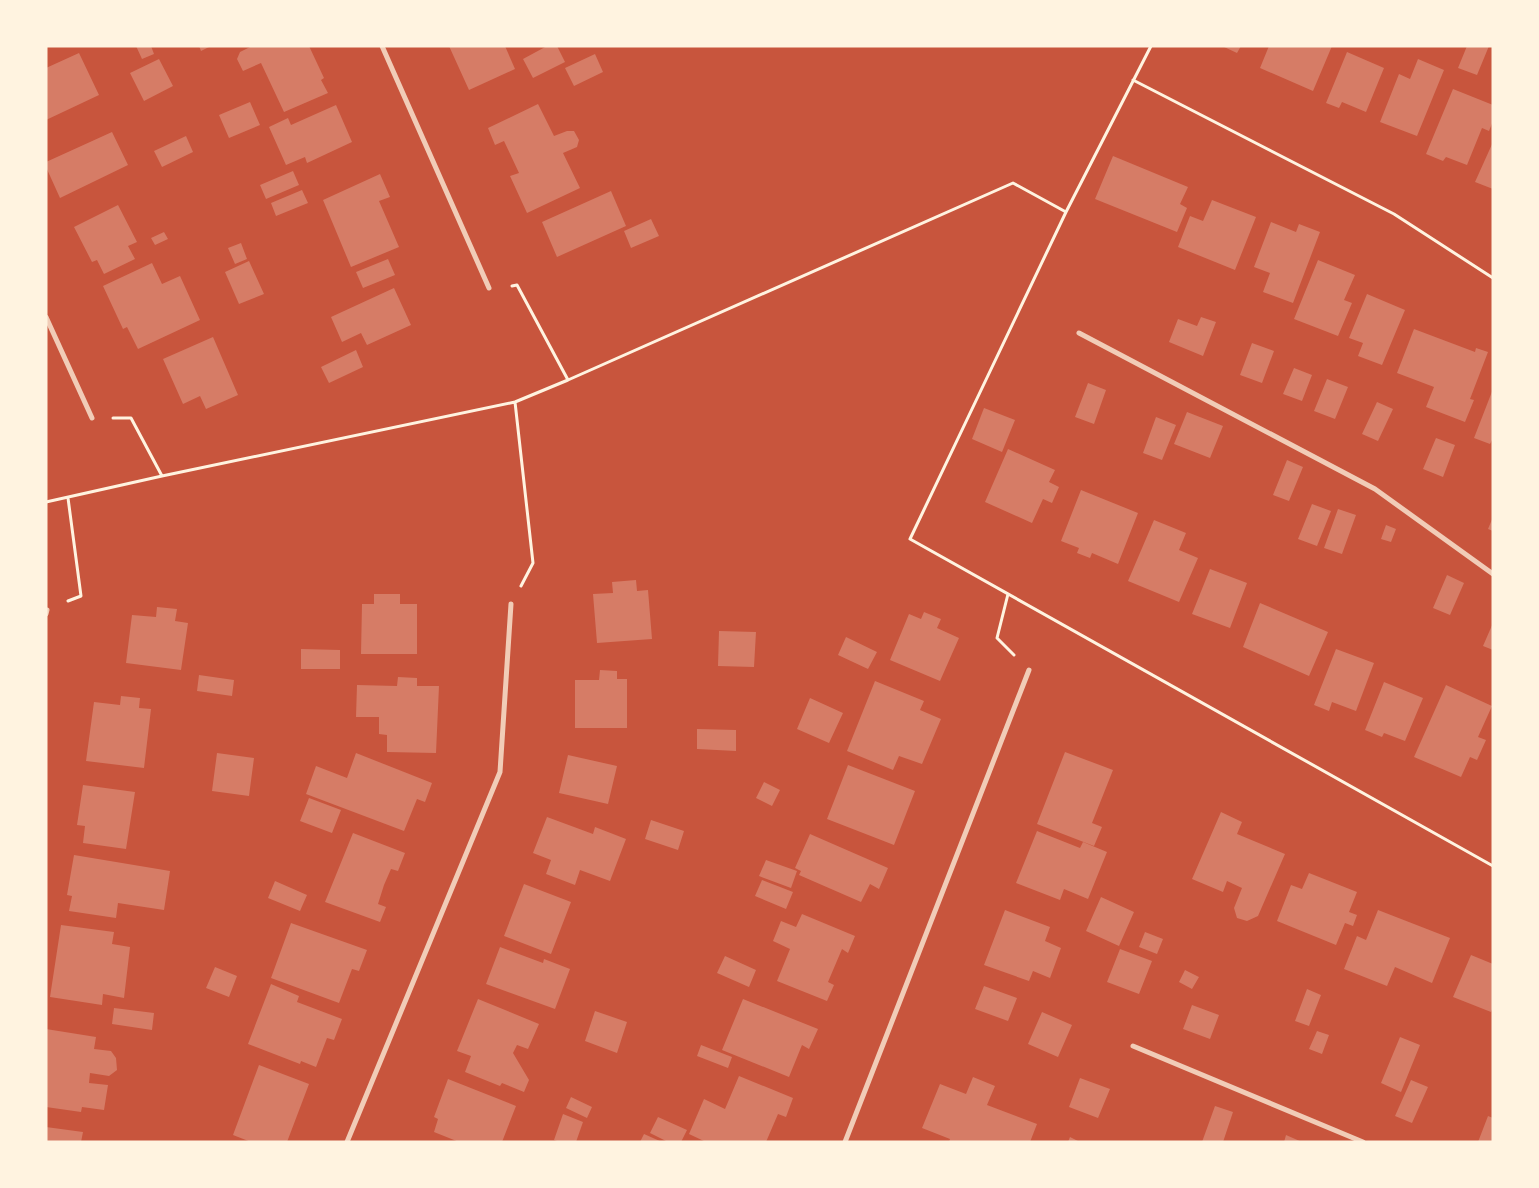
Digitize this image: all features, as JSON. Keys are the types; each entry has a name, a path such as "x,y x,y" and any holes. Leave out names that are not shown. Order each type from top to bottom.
{"street":[{"path":"382,46 489,288"},
{"path":"46,317 92,418"},
{"path":"1079,333 1376,489 1493,574"},
{"path":"346,1142 500,772 511,604"},
{"path":"46,614 47,610"},
{"path":"845,1142 1029,670"},
{"path":"1133,1046 1362,1142"}],"path":[{"path":"1151,46 1066,212 910,539 1493,866"},
{"path":"1133,80 1394,214 1493,278"},
{"path":"46,502 515,402 1013,183 1066,212"},
{"path":"489,288 517,285 568,380"},
{"path":"511,604 533,563 515,402"},
{"path":"92,418 131,418 162,476"},
{"path":"47,610 81,596 68,498"},
{"path":"1008,594 997,638 1029,670"}],"building":[{"path":"136,46 151,46 154,54 142,59"},
{"path":"199,46 211,46 201,51"},
{"path":"252,46 309,46 324,78 321,80 328,93 284,112 261,63 243,71 237,59 240,52"},
{"path":"449,46 505,46 515,69 469,90"},
{"path":"547,46 557,46 565,62 533,78 523,59"},
{"path":"1222,46 1241,46 1237,53"},
{"path":"1269,46 1332,46 1313,91 1260,68"},
{"path":"1467,46 1489,46 1477,75 1458,68"},
{"path":"1347,52 1384,68 1366,112 1342,102 1339,108 1326,103"},
{"path":"79,53 99,95 46,120 46,68"},
{"path":"595,54 603,72 574,86 565,68"},
{"path":"159,59 173,86 144,101 130,73"},
{"path":"1418,59 1444,70 1417,136 1380,122 1399,74 1410,79"},
{"path":"1453,89 1493,105 1493,121 1489,131 1482,128 1467,165 1446,157 1443,161 1426,154"},
{"path":"250,102 260,125 229,138 219,115"},
{"path":"538,104 554,136 567,131 574,131 579,140 577,147 563,153 580,188 527,213 510,176 519,173 504,141 495,145 488,128"},
{"path":"336,105 352,142 307,163 305,157 286,165 269,127 288,118 291,125"},
{"path":"112,132 128,165 60,198 46,167 46,162"},
{"path":"186,136 193,152 162,167 154,151"},
{"path":"1493,142 1493,189 1475,182"},
{"path":"1113,156 1188,187 1180,204 1187,208 1177,232 1095,199"},
{"path":"293,171 299,185 266,199 260,185"},
{"path":"380,174 390,197 379,201 399,247 351,267 323,200"},
{"path":"302,190 308,203 276,216 271,203"},
{"path":"611,191 626,226 557,257 542,222"},
{"path":"1212,200 1256,217 1235,270 1178,247 1190,216 1203,221"},
{"path":"118,205 137,242 128,246 135,259 104,274 97,260 92,262 74,227"},
{"path":"651,219 659,236 631,248 624,231"},
{"path":"1271,222 1296,232 1299,224 1320,232 1293,303 1263,292 1270,273 1254,267"},
{"path":"164,232 168,239 155,245 151,238"},
{"path":"241,243 247,259 235,264 228,248"},
{"path":"388,259 395,275 363,288 356,272"},
{"path":"1318,260 1355,275 1344,300 1352,303 1338,336 1294,319"},
{"path":"249,261 264,294 239,304 225,272"},
{"path":"152,263 162,284 180,276 200,320 138,349 127,327 123,329 103,286"},
{"path":"394,288 411,325 367,345 361,333 342,342 331,317"},
{"path":"1367,294 1405,310 1382,365 1358,356 1363,343 1349,338"},
{"path":"1201,317 1216,322 1203,356 1169,342 1178,319 1197,326"},
{"path":"1414,329 1475,352 1476,348 1488,352 1470,399 1474,400 1465,422 1426,407 1434,387 1397,373"},
{"path":"213,337 238,395 206,409 200,396 183,404 163,359"},
{"path":"1252,343 1274,351 1262,383 1240,375"},
{"path":"356,350 363,367 329,383 321,367"},
{"path":"1294,368 1312,375 1302,401 1283,394"},
{"path":"1327,379 1348,387 1335,419 1314,411"},
{"path":"1088,383 1106,390 1094,424 1075,417"},
{"path":"1493,389 1493,438 1490,444 1474,438"},
{"path":"1377,402 1393,409 1378,441 1362,434"},
{"path":"984,408 1015,420 1002,452 972,439"},
{"path":"1187,412 1223,426 1210,458 1174,444"},
{"path":"1156,417 1176,425 1162,460 1143,453"},
{"path":"1436,438 1455,445 1443,477 1423,469"},
{"path":"1008,449 1055,470 1049,482 1059,487 1052,503 1043,499 1032,523 985,502"},
{"path":"1287,460 1303,467 1289,501 1273,495"},
{"path":"1081,490 1138,513 1118,564 1092,553 1090,558 1077,553 1079,548 1061,541"},
{"path":"1312,504 1331,511 1317,546 1298,539"},
{"path":"1338,509 1356,515 1342,554 1324,548"},
{"path":"1493,517 1493,531 1488,529"},
{"path":"1154,520 1186,533 1179,550 1198,558 1179,602 1128,581"},
{"path":"1386,525 1396,529 1391,542 1381,539"},
{"path":"1210,569 1247,583 1230,628 1192,614"},
{"path":"1447,575 1464,583 1450,615 1433,608"},
{"path":"636,580 637,591 648,590 652,639 597,643 593,594 613,593 612,582"},
{"path":"374,594 400,594 400,604 417,604 417,654 361,654 362,604 374,604"},
{"path":"1260,603 1328,632 1309,676 1243,647"},
{"path":"157,607 177,609 175,621 188,623 181,670 126,663 132,615 156,617"},
{"path":"924,612 941,619 937,628 959,638 940,681 890,660 909,614 921,619"},
{"path":"1493,623 1493,650 1483,646"},
{"path":"719,631 756,632 754,667 718,666"},
{"path":"846,637 877,652 868,669 838,655"},
{"path":"301,649 340,650 340,669 301,669"},
{"path":"1336,649 1374,663 1356,711 1332,702 1329,711 1314,705"},
{"path":"600,670 617,671 617,679 627,679 627,728 575,728 575,680 599,680"},
{"path":"199,675 234,680 232,696 197,691"},
{"path":"398,677 417,678 417,686 439,686 436,753 387,752 387,735 379,734 379,717 356,717 357,685 397,686"},
{"path":"875,681 924,701 920,710 941,719 922,764 899,756 893,770 847,751"},
{"path":"1384,682 1423,698 1405,741 1384,733 1382,737 1365,730"},
{"path":"1446,685 1492,706 1478,737 1486,740 1477,760 1470,757 1461,777 1414,757"},
{"path":"121,696 140,698 139,708 151,709 144,768 86,761 94,702 120,705"},
{"path":"810,698 843,713 829,743 797,729"},
{"path":"697,729 736,730 736,751 697,749"},
{"path":"1065,752 1113,770 1092,823 1102,827 1094,846 1037,824"},
{"path":"217,753 254,758 249,796 212,791"},
{"path":"356,753 432,783 425,802 417,799 404,831 306,794 316,766 347,778"},
{"path":"568,755 617,766 608,804 559,793"},
{"path":"848,765 915,791 894,845 827,819"},
{"path":"764,782 780,790 772,806 756,798"},
{"path":"83,785 135,792 126,849 83,843 85,826 77,825"},
{"path":"309,798 341,810 332,833 300,821"},
{"path":"1221,812 1242,822 1237,834 1285,854 1258,916 1247,921 1237,918 1234,908 1242,888 1227,881 1223,892 1192,879"},
{"path":"547,817 593,834 595,827 626,839 610,881 580,870 575,885 546,874 551,860 533,853"},
{"path":"651,820 684,831 678,850 645,839"},
{"path":"1037,831 1080,848 1083,842 1107,852 1088,899 1064,889 1060,900 1016,883"},
{"path":"353,833 405,853 398,871 391,869 384,885 378,904 386,907 380,922 325,902"},
{"path":"810,834 888,868 879,889 870,884 861,902 799,875 801,871 795,868"},
{"path":"74,855 170,871 164,910 118,903 116,918 69,911 72,896 67,895"},
{"path":"766,860 797,871 791,888 759,876"},
{"path":"1309,873 1357,892 1349,912 1357,915 1353,926 1345,923 1336,945 1277,921 1291,885 1302,889"},
{"path":"762,880 793,892 786,909 755,896"},
{"path":"275,881 307,895 300,911 268,898"},
{"path":"524,884 571,902 551,954 504,936"},
{"path":"1101,897 1134,912 1119,946 1086,931"},
{"path":"1005,910 1050,927 1045,941 1061,948 1050,978 1033,971 1029,981 984,965"},
{"path":"1378,910 1450,938 1432,983 1395,967 1387,986 1344,969 1357,936 1366,940"},
{"path":"802,914 855,936 848,953 842,949 828,982 834,985 827,1001 777,981 790,949 773,941 781,921 796,927"},
{"path":"291,923 367,950 359,971 352,969 339,1003 271,978"},
{"path":"61,925 114,932 112,944 130,947 124,998 103,994 102,1005 50,997"},
{"path":"1145,932 1163,939 1157,954 1139,947"},
{"path":"500,947 543,963 544,959 570,969 555,1009 486,984"},
{"path":"1120,949 1152,961 1139,994 1107,982"},
{"path":"1471,955 1493,964 1493,1007 1491,1012 1453,997"},
{"path":"725,956 756,970 749,987 717,973"},
{"path":"215,967 237,976 229,997 206,988"},
{"path":"1185,970 1199,977 1192,989 1179,982"},
{"path":"271,984 299,996 297,1002 342,1019 334,1040 327,1038 316,1067 301,1061 300,1064 248,1044"},
{"path":"984,986 1017,998 1008,1021 975,1009"},
{"path":"1307,989 1321,995 1309,1026 1295,1021"},
{"path":"478,999 539,1024 528,1049 517,1045 513,1053 529,1080 524,1092 502,1083 500,1086 465,1072 471,1056 457,1051"},
{"path":"743,999 818,1029 809,1049 802,1045 789,1077 722,1050"},
{"path":"1192,1005 1219,1015 1210,1039 1183,1029"},
{"path":"114,1008 154,1013 152,1030 112,1024"},
{"path":"595,1011 627,1022 617,1053 585,1041"},
{"path":"1042,1012 1072,1025 1058,1057 1028,1044"},
{"path":"46,1029 96,1037 94,1049 111,1051 116,1058 117,1070 109,1076 90,1073 89,1083 108,1085 104,1110 82,1107 81,1112 46,1107"},
{"path":"1317,1031 1329,1035 1322,1054 1309,1049"},
{"path":"1400,1037 1420,1045 1401,1092 1381,1083"},
{"path":"701,1045 732,1057 728,1068 697,1056"},
{"path":"259,1065 309,1084 287,1142 251,1142 233,1135"},
{"path":"739,1076 793,1098 786,1117 778,1114 766,1142 706,1142 689,1134 704,1099 725,1109"},
{"path":"973,1077 995,1086 987,1105 1037,1124 1030,1142 949,1142 950,1139 922,1128 940,1084 966,1094"},
{"path":"1080,1078 1110,1089 1098,1118 1069,1107"},
{"path":"448,1079 516,1106 502,1142 459,1142 434,1132 438,1119 434,1117"},
{"path":"1411,1080 1428,1087 1412,1123 1395,1116"},
{"path":"571,1097 592,1107 587,1118 566,1108"},
{"path":"1215,1106 1233,1112 1223,1142 1202,1142"},
{"path":"563,1114 583,1122 576,1142 554,1140"},
{"path":"1488,1116 1493,1118 1493,1142 1478,1142"},
{"path":"658,1117 687,1130 681,1142 668,1142 650,1133"},
{"path":"46,1127 83,1132 81,1142 46,1142"},
{"path":"644,1134 662,1142 640,1142"},
{"path":"1286,1135 1302,1142 1284,1142"},
{"path":"1070,1137 1080,1142 1068,1142"}]}
